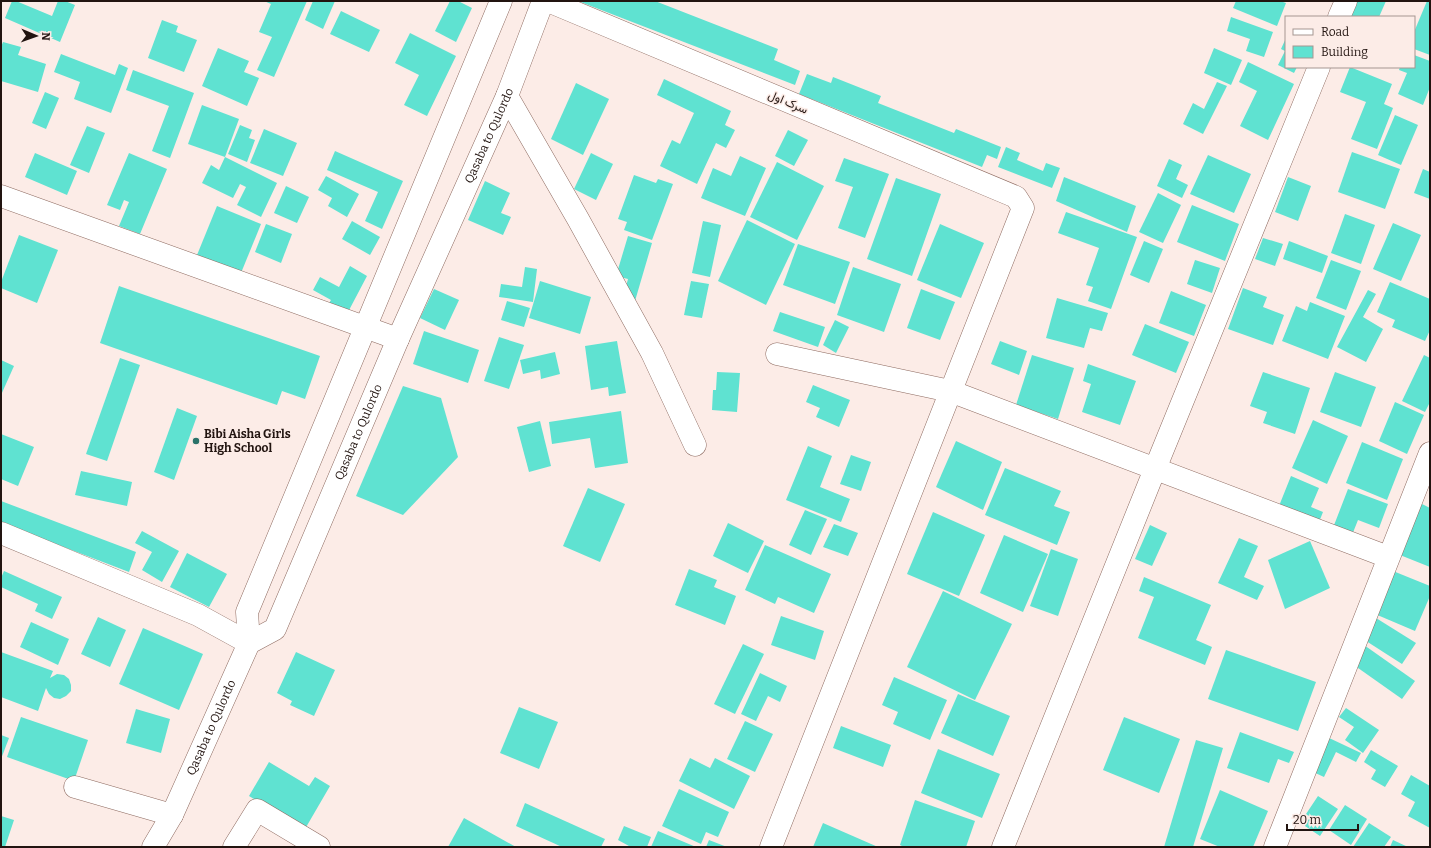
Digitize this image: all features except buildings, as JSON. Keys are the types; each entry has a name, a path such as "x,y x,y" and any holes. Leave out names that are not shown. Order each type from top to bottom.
{"street":[{"path":"249,643 248,612 501,1"},
{"name":"Qasaba to Qulordo","path":"153,847 172,815 249,643 275,629 398,339 507,96 543,1"},
{"name":"سرک اول","path":"548,1 1016,197 1022,208 950,391"},
{"path":"1339,16 1346,1"},
{"path":"1003,847 1319,68"},
{"path":"507,96 578,219 652,353 695,445"},
{"path":"1,196 398,339"},
{"path":"777,354 950,391 1388,557"},
{"path":"771,847 950,391"},
{"path":"1275,847 1430,453"},
{"path":"1,533 198,615 249,643"},
{"path":"76,788 172,815"},
{"path":"234,847 257,810 319,847"}],"place":[{"name":"Bibi Aisha Girls High School","path":"196,441"}]}
